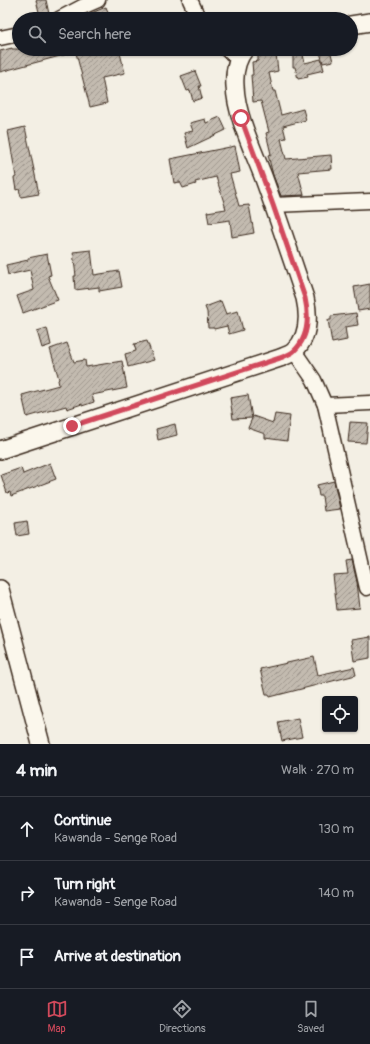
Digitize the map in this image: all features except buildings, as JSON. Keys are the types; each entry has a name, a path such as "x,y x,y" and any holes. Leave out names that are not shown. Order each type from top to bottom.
{"street":[{"path":"73,12 98,0"},
{"path":"190,0 196,12"},
{"path":"358,23 370,22"},
{"path":"0,38 12,35"},
{"path":"0,450 280,358 294,351 303,338 308,323 308,312 305,298 241,118 235,88 237,56"},
{"path":"273,205 370,201"},
{"path":"294,351 314,380 325,405 367,588"},
{"path":"325,405 370,403"},
{"path":"0,589 41,744"}],"route":[{"path":"72,426 280,358 294,351 303,338 308,323 308,312 305,298 241,118"}]}
